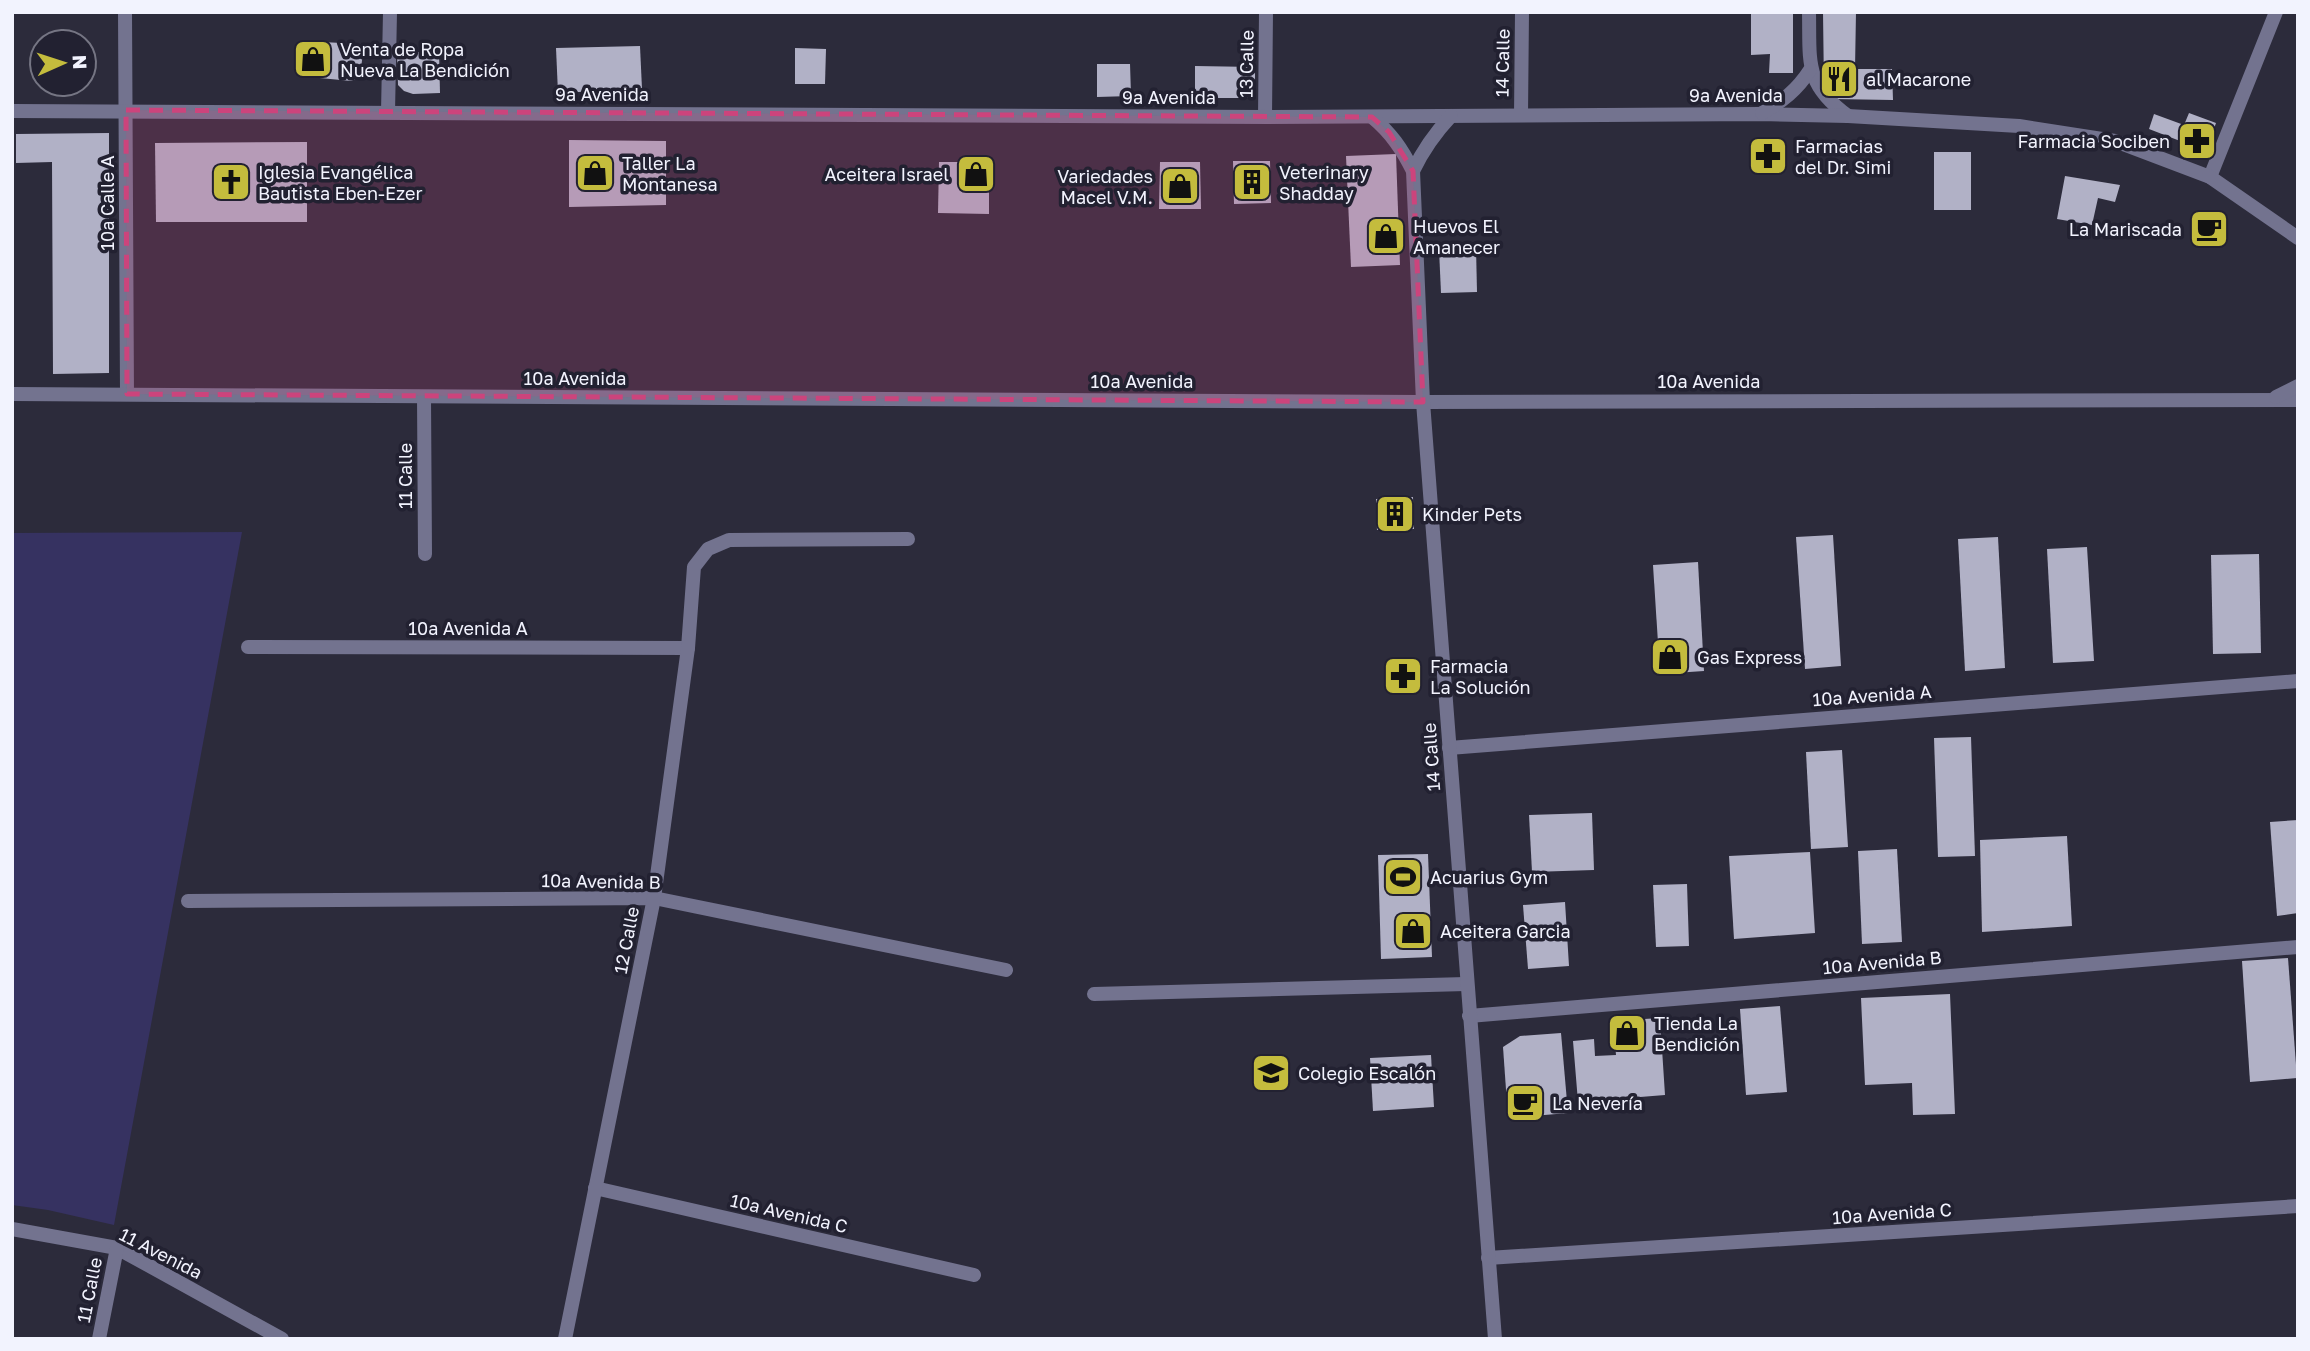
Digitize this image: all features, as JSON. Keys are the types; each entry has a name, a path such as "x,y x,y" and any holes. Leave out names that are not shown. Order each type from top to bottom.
{"street":[{"name":"10a Calle A","path":"125,12 127,394"},
{"path":"388,112 390,12"},
{"name":"13 Calle","path":"1265,117 1266,12"},
{"name":"14 Calle","path":"1521,114 1522,12"},
{"path":"1809,12 1810,70 1819,89 1832,104 1848,116"},
{"path":"2210,177 2276,12"},
{"path":"1761,114 1786,99 1800,86 1810,70"},
{"name":"9a Avenida","path":"12,111 1265,117 1521,114 1848,116 2019,126 2115,141 2210,177 2298,237"},
{"path":"1413,171 1436,132 1451,116"},
{"name":"14 Calle","path":"1372,117 1389,132 1403,150 1413,171 1423,402 1494,1339"},
{"name":"10a Avenida","path":"2272,399 2298,387"},
{"name":"10a Avenida","path":"12,394 1423,402 2298,400"},
{"name":"11 Calle","path":"424,397 425,554"},
{"name":"12 Calle","path":"565,1339 654,898 688,648 694,567 708,549 729,540 908,539"},
{"name":"10a Avenida A","path":"248,647 688,648"},
{"name":"10a Avenida A","path":"1449,748 2298,681"},
{"name":"10a Avenida B","path":"188,901 654,898 1006,971"},
{"name":"10a Avenida B","path":"1469,1016 2298,947"},
{"path":"1094,994 1466,984"},
{"name":"10a Avenida C","path":"596,1188 974,1275"},
{"name":"10a Avenida C","path":"1488,1258 2298,1206"},
{"name":"11 Avenida","path":"12,1229 117,1248 282,1339"},
{"name":"11 Calle","path":"99,1339 117,1248"}],"highlighted area":[{"path":"126,110 1372,117 1389,132 1413,171 1423,402 127,394"}],"shaded area":[{"path":"242,532 114,1225 12,1205 12,533"}],"building":[{"path":"1751,12 1793,12 1793,73 1769,73 1770,54 1751,55"},
{"path":"1823,12 1856,12 1855,69 1892,69 1893,100 1832,99 1824,89"},
{"path":"300,41 364,44 360,77 351,81 299,76"},
{"path":"640,46 642,89 558,93 556,48"},
{"path":"795,48 826,49 825,84 795,84"},
{"path":"439,51 440,93 413,94 398,85 397,53"},
{"path":"1097,64 1130,64 1131,96 1097,97"},
{"path":"1195,66 1255,67 1255,98 1195,98"},
{"path":"2189,113 2216,123 2206,151 2149,129 2154,114 2184,125"},
{"path":"109,133 109,373 53,374 52,162 16,163 16,134"},
{"path":"569,140 666,141 666,205 569,207"},
{"name":"Iglesia Evangélica Bautista Eben-Ezer","path":"307,142 307,222 156,222 155,143"},
{"name":"Farmacias del Dr. Simi","path":"1758,142 1777,143 1777,170 1758,169"},
{"path":"1934,152 1971,152 1971,210 1934,210"},
{"path":"1396,154 1400,265 1351,267 1346,156"},
{"name":"Veterinary Shadday","path":"1233,161 1270,161 1271,203 1234,204"},
{"path":"939,162 989,162 989,214 938,213"},
{"name":"Variedades Macel V.M.","path":"1160,162 1200,162 1201,209 1159,209"},
{"path":"2065,176 2120,185 2115,202 2098,198 2092,225 2057,219"},
{"name":"La Mariscada","path":"2206,215 2220,219 2213,243 2199,239"},
{"path":"1476,247 1477,292 1441,293 1439,249"},
{"name":"Kinder Pets","path":"1413,497 1414,529 1377,530 1376,499"},
{"path":"1833,535 1841,666 1805,669 1796,537"},
{"path":"1998,537 2005,668 1965,671 1958,539"},
{"path":"2087,547 2094,661 2053,663 2047,549"},
{"path":"2259,554 2261,653 2213,654 2211,555"},
{"path":"1698,562 1704,671 1660,674 1653,565"},
{"name":"Farmacia La Solución","path":"1420,664 1422,687 1386,689 1384,665"},
{"path":"1971,737 1975,856 1938,857 1934,738"},
{"path":"1842,750 1848,847 1811,849 1806,752"},
{"path":"1592,813 1594,870 1532,872 1529,815"},
{"path":"2298,820 2298,913 2277,916 2270,822"},
{"path":"2067,836 2072,926 1982,932 1980,840"},
{"path":"1897,849 1902,942 1862,944 1858,851"},
{"path":"1810,852 1815,933 1734,939 1729,856"},
{"path":"1428,854 1432,957 1381,959 1378,855"},
{"path":"1687,884 1689,946 1656,947 1653,885"},
{"path":"1565,902 1569,966 1528,969 1523,905"},
{"path":"2288,958 2297,1078 2250,1082 2242,961"},
{"path":"1950,994 1955,1114 1913,1115 1912,1083 1865,1085 1861,998"},
{"path":"1780,1006 1787,1092 1746,1095 1740,1009"},
{"path":"1660,1018 1665,1095 1578,1102 1573,1041 1594,1039 1595,1056 1616,1055 1613,1021"},
{"path":"1561,1033 1568,1113 1508,1118 1503,1047 1520,1036"},
{"path":"1431,1055 1434,1107 1373,1111 1370,1058"}],"place":[{"name":"Venta de Ropa Nueva La Bendición","path":"313,59"},
{"name":"al Macarone","path":"1839,79"},
{"name":"Farmacia Sociben","path":"2197,141"},
{"name":"Farmacias del Dr. Simi","path":"1768,156"},
{"name":"Taller La Montanesa","path":"595,173"},
{"name":"Aceitera Israel","path":"976,174"},
{"name":"Iglesia Evangélica Bautista Eben-Ezer","path":"231,182"},
{"name":"Veterinary Shadday","path":"1252,182"},
{"name":"Variedades Macel V.M.","path":"1180,186"},
{"name":"La Mariscada","path":"2209,229"},
{"name":"Huevos El Amanecer","path":"1386,236"},
{"name":"Kinder Pets","path":"1395,514"},
{"name":"Gas Express","path":"1670,657"},
{"name":"Farmacia La Solución","path":"1403,676"},
{"name":"Acuarius Gym","path":"1403,877"},
{"name":"Aceitera Garcia","path":"1413,931"},
{"name":"Tienda La Bendición","path":"1627,1033"},
{"name":"Colegio Escalón","path":"1271,1073"},
{"name":"La Nevería","path":"1525,1103"}]}
